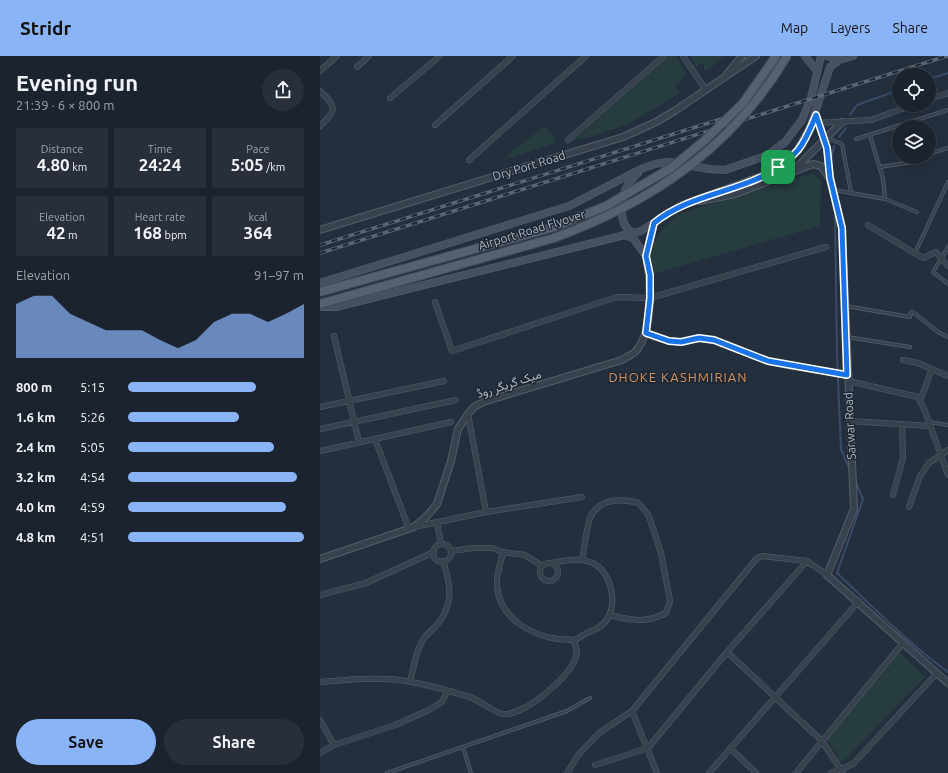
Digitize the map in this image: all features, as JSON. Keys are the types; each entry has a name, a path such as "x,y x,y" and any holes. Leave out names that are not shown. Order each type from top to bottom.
{"main road":[{"name":"Airport Road Flyover","path":"320,292 547,229 606,206 671,168 717,130 743,103 776,56"},
{"name":"Airport Road Flyover","path":"320,304 554,238 589,225 627,207 673,179 725,136 759,98 787,56"},
{"path":"805,56 817,71"},
{"path":"320,283 569,206 641,169 669,162 709,169 726,170 768,155 785,142 802,120 811,98 821,56"},
{"path":"827,56 839,60"},
{"path":"320,307 336,307 641,232 667,213 689,202 747,183 778,167 798,149 816,115 830,67 839,60 852,56"},
{"path":"768,155 778,167"},
{"path":"634,233 626,227 623,220 623,201 626,189 641,169"},
{"name":"میک گریگر روڈ","path":"646,256 654,223"},
{"name":"میک گریگر روڈ","path":"624,235 633,238 646,256"}],"street":[{"path":"320,71 337,56"},
{"path":"357,67 369,56"},
{"path":"390,98 440,56"},
{"path":"435,125 513,56"},
{"path":"469,160 586,56"},
{"path":"568,140 664,56"},
{"path":"683,56 706,90"},
{"path":"726,75 742,56"},
{"path":"726,75 756,56"},
{"name":"Dry Port Road","path":"320,230 623,137 656,122 706,90 726,75"},
{"path":"320,91 331,102 334,108 332,114 320,126"},
{"path":"936,97 948,93"},
{"path":"819,123 871,120 893,112"},
{"name":"Sarwar Road","path":"816,115 829,160 832,190 842,228 845,337 854,509 827,575"},
{"path":"794,170 842,122"},
{"path":"689,202 735,194 794,170 818,164 824,169 830,178"},
{"path":"868,225 923,258 936,252 948,266"},
{"path":"435,302 452,351 617,297 650,298 826,247"},
{"name":"میک گریگر روڈ","path":"320,559 411,528 437,504 451,461 458,429 474,407 483,402 622,360 635,352 646,333 650,298 650,275 646,256"},
{"path":"646,333 669,341 681,342 699,338 714,340 768,361 847,378 918,398 930,424 948,476"},
{"path":"334,336 359,442"},
{"path":"903,360 932,369 948,376"},
{"path":"920,401 932,369"},
{"path":"320,407 444,381"},
{"path":"320,429 456,400"},
{"path":"468,414 486,512"},
{"path":"849,421 902,425 930,424"},
{"path":"320,451 451,422"},
{"path":"893,495 903,458 902,425"},
{"path":"376,439 411,528 486,512 582,496"},
{"path":"909,507 920,476 929,463 948,450"},
{"path":"582,560 591,516 598,509 609,501 622,499 639,503 649,516 655,529 662,553 670,601 666,613 654,619 640,621 609,614"},
{"path":"437,523 441,544"},
{"path":"320,595 366,583 434,552 436,547 441,544 448,546 451,551 450,557 443,561 437,560 434,552"},
{"path":"451,551 474,548 492,548 503,552 525,555 542,566"},
{"path":"503,552 497,585 503,606 516,623 533,633 549,638 573,640 599,628 609,614 613,600 608,579 601,567 590,561 582,560 547,563 542,566 540,572 542,578 548,581 554,580 558,576 558,570 552,563"},
{"path":"567,773 579,754 599,733 632,711 757,558 762,556 807,561 859,601 948,683"},
{"path":"410,681 424,638 440,621 449,604 449,586 443,561"},
{"path":"595,765 648,748 727,652 807,561"},
{"path":"709,773 859,601"},
{"path":"320,682 375,679 410,681 447,692 469,696 502,714 519,711 555,686 573,665 577,656 577,647 573,640"},
{"path":"796,773 903,643"},
{"path":"727,652 822,741 842,771"},
{"path":"831,773 842,771 853,764 937,673"},
{"path":"320,753 334,745 395,725 429,710 442,702 447,692"},
{"path":"632,711 657,773"},
{"path":"320,720 334,745"},
{"path":"731,748 756,773"}],"lane":[{"path":"856,139 948,110"},
{"path":"870,135 883,179 884,199"},
{"path":"824,139 830,139 842,144 851,192"},
{"path":"936,152 948,148"},
{"path":"880,167 899,164"},
{"path":"915,253 948,182"},
{"path":"832,190 851,192 884,199 917,212"},
{"path":"948,247 933,272 948,284"},
{"path":"844,306 910,317 911,312 913,312 938,332 948,337"},
{"path":"845,337 910,347"},
{"path":"930,424 948,425"},
{"path":"387,773 567,711 590,698"},
{"path":"463,747 471,773"}],"green space":[{"path":"669,56 676,56 686,72 683,78 675,86 680,92 643,116 630,122 603,133 574,140"},
{"path":"690,56 724,56 707,71 704,70 704,64 698,64 698,69"},
{"path":"544,126 556,139 555,143 509,158 508,155"},
{"path":"813,173 821,181 820,226 656,273 652,256 653,247 660,232 678,214"},
{"path":"900,653 925,677 846,759 838,762 837,754 826,738"}],"waterway":[{"path":"936,77 948,73"},
{"path":"850,115 857,105 892,92"},
{"path":"839,137 846,128"},
{"path":"831,162 834,146"},
{"path":"835,214 837,356 841,449 850,470"},
{"path":"855,481 863,499 837,573 905,637 948,672"}],"railway":[{"path":"320,253 947,56"},
{"path":"320,245 734,115"}],"district":[{"name":"DHOKE KASHMIRIAN","path":"678,377"}],"route":[{"path":"816,115 827,148 833,196 841,220 842,228 847,375 788,366 768,361 714,340 699,338 681,342 669,341 646,333 650,298 650,275 646,256 649,238 654,223 667,213 680,206 747,183 778,167 786,162 798,149 816,115"}]}
